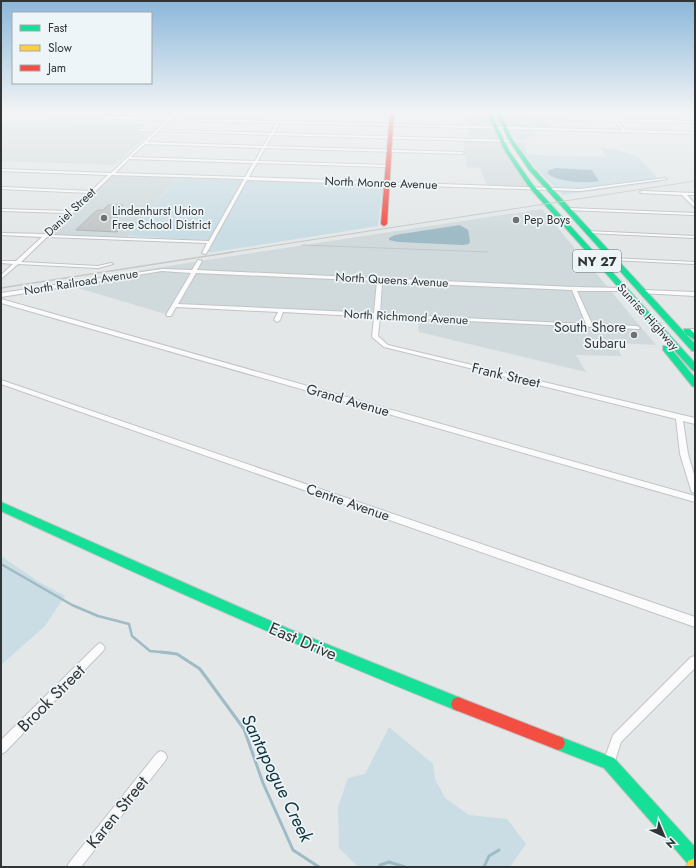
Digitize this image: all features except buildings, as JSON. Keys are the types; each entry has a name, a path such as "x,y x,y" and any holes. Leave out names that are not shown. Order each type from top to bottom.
{"main road":[{"path":"384,224 390,153"},
{"name":"Sunrise Highway","path":"506,153 513,164 532,188 695,368"},
{"name":"Sunrise Highway","path":"519,153 531,169 612,260 695,349"},
{"path":"548,206 557,209 568,209"},
{"path":"623,290 630,290 637,294 668,327 695,349"},
{"name":"Sunrise Highway","path":"643,292 691,331 695,338"},
{"name":"Sunrise Highway","path":"646,315 666,348 695,384"},
{"name":"East Drive","path":"1,506 175,585 373,671 609,763"},
{"path":"609,763 695,859"}],"street":[{"name":"Daniel Street","path":"1,278 134,153"},
{"path":"204,253 261,153"},
{"path":"444,153 462,153"},
{"path":"128,158 388,166"},
{"name":"North Monroe Avenue","path":"1,170 595,189 665,179"},
{"path":"1,188 92,192"},
{"path":"642,192 695,194"},
{"path":"683,193 695,207"},
{"path":"568,209 695,214"},
{"path":"1,210 70,212"},
{"path":"588,232 695,237"},
{"path":"1,234 209,242"},
{"path":"612,260 695,263"},
{"path":"169,315 200,261"},
{"path":"1,262 98,267 111,264"},
{"name":"North Queens Avenue","path":"162,270 623,290"},
{"name":"North Railroad Avenue","path":"1,295 162,270"},
{"name":"Frank Street","path":"380,280 375,337 386,346 695,421"},
{"path":"574,289 590,326"},
{"path":"643,292 695,294"},
{"name":"Grand Avenue","path":"1,301 695,499"},
{"name":"North Richmond Avenue","path":"175,305 637,328"},
{"path":"277,320 281,310"},
{"name":"Centre Avenue","path":"1,382 695,622"},
{"path":"679,417 684,454 695,490"},
{"name":"Brook Street","path":"1,748 100,648"},
{"path":"609,763 617,739 695,661"},
{"name":"Karen Street","path":"73,867 161,757"}],"shaded area":[{"path":"1,153 129,153 115,165 1,161"},
{"path":"465,153 510,153 532,188 487,186 480,168 467,167"},
{"path":"523,153 553,156 606,157 604,153 625,153 637,156 661,182 563,195 544,177"},
{"name":"Lindenhurst Union Free School District","path":"112,174 178,176 126,239 46,236"},
{"path":"177,178 383,184 378,226 208,253 214,241 129,236"},
{"path":"542,209 656,345 614,343 622,356 576,355 586,372 419,332 418,315 173,303 169,315 61,283 200,261"},
{"path":"1,556 39,582 65,596 45,626 1,665"},
{"path":"389,727 433,764 435,779 445,798 469,815 507,819 526,844 510,867 358,867 339,848 338,807 348,778 365,774"}],"water":[{"path":"556,168 592,170 599,181 572,182 551,176 547,173 549,170"},
{"path":"460,225 468,230 470,241 469,244 398,242 389,240 389,238 395,235"}],"waterway":[{"name":"Santapogue Creek","path":"1,564 72,605 98,616 129,624 132,636 150,651 165,652"},
{"name":"Santapogue Creek","path":"161,652 165,652"},
{"name":"Santapogue Creek","path":"165,652 170,653"},
{"name":"Santapogue Creek","path":"165,652 177,654 200,669 244,729 263,783 293,850 319,867"},
{"name":"Santapogue Creek","path":"484,867 489,856 499,850"},
{"name":"Santapogue Creek","path":"379,867 380,865 389,862 405,867"}],"railway":[{"path":"226,253 695,181"},
{"path":"302,245 488,252"},
{"path":"1,288 233,252"}],"traffic: fast":[{"path":"508,153 531,186 695,368"},
{"path":"519,153 531,169 695,349"},
{"path":"687,331 695,338"},
{"path":"666,348 695,384"},
{"path":"1,506 285,633 458,704"},
{"path":"558,743 609,763 695,859"}],"traffic: jam":[{"path":"384,224 389,153"},
{"path":"458,704 558,743"}],"place":[{"name":"Lindenhurst Union Free School District","path":"104,218"},
{"name":"Pep Boys","path":"516,220"},
{"name":"South Shore Subaru","path":"634,335"}]}
